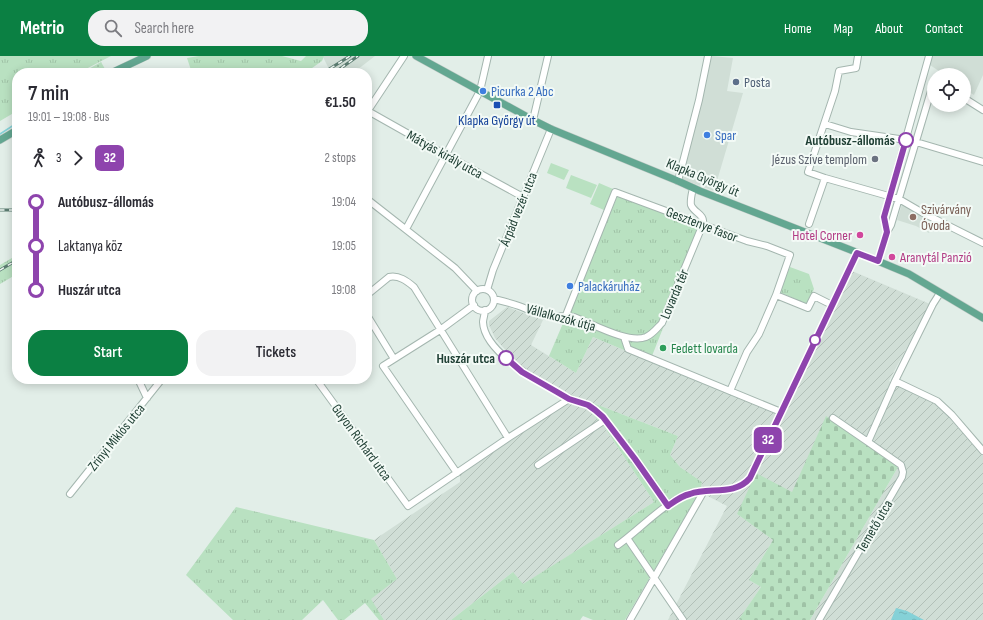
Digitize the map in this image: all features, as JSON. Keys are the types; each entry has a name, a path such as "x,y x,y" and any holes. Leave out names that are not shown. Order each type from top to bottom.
{"main road":[{"path":"122,68 147,56"},
{"name":"Klapka György út","path":"416,56 551,129 693,188 909,274 983,318"},
{"path":"0,140 12,133"}],"street":[{"path":"372,104 404,56"},
{"path":"406,229 480,91 488,56"},
{"path":"533,120 548,56"},
{"path":"678,181 699,100 708,56"},
{"path":"858,56 856,68 839,71 835,91 825,124 808,172 899,199 923,213 983,243"},
{"path":"887,232 884,217 929,56"},
{"path":"971,102 983,110"},
{"path":"878,261 887,232 891,225 927,104"},
{"name":"Mátyás király utca","path":"372,115 523,197"},
{"path":"825,124 851,132 906,140"},
{"name":"Árpád vezér utca","path":"488,290 493,270 551,129"},
{"path":"916,142 983,162"},
{"path":"809,224 825,178"},
{"path":"693,188 691,205 704,220 703,224"},
{"name":"Gesztenye fasor","path":"566,315 615,192 747,241 790,254 776,295"},
{"path":"372,203 455,268 477,291"},
{"name":"Lovarda tér","path":"624,337 633,339 647,337 662,322 703,224"},
{"path":"618,545 668,506 686,495 704,491 720,491 733,488 750,478 857,253"},
{"path":"372,292 389,278 397,277 406,280 414,287 508,438"},
{"path":"488,290 491,292 494,299 493,305 485,310 478,309 474,305 473,297 477,291 488,290"},
{"path":"868,442 895,381 940,292"},
{"path":"730,391 747,352 759,334 776,295 808,308 814,296 832,305"},
{"name":"Vállalkozók útja","path":"494,299 517,305 542,315 553,317 566,315 586,321 624,337"},
{"path":"474,305 440,330 383,366 457,473 569,399"},
{"path":"485,310 483,323 494,346 522,372 569,399 588,405 595,410 605,420 635,459 668,506"},
{"path":"372,323 394,359"},
{"path":"624,337 628,349 781,412"},
{"path":"895,381 937,401 952,415 983,451"},
{"path":"140,384 147,398"},
{"name":"Zrínyi Miklós utca","path":"70,494 158,384"},
{"name":"Guyon Richárd utca","path":"320,384 408,506 457,473"},
{"name":"Temető utca","path":"819,620 903,474 901,465 833,418"},
{"path":"538,465 605,420"},
{"path":"630,620 704,491"},
{"path":"627,538 683,620"}],"shaded area":[{"path":"375,56 359,68 328,68 323,57"},
{"path":"712,56 733,58 727,91 743,93 714,191 682,179"},
{"path":"932,56 983,56 983,75 974,95 971,93 971,68 934,68 930,65"},
{"name":"Szivárvány Óvoda","path":"902,204 935,221 929,233 916,226 897,220"},
{"path":"852,271 930,304 889,381 939,406 983,456 983,620 810,620 898,467 792,492 737,514 773,540 749,580 761,587 740,618 741,620 668,620 727,506 700,492 702,482 680,467 670,455 678,436 570,394 522,367 495,338 489,325 489,321 507,307 543,320 531,345 576,373 593,337 783,417"},
{"path":"567,402 584,405 605,428 654,502 522,585 513,572 451,620 384,620 370,599 397,579 374,540 460,482 460,475"}],"green space":[{"path":"0,56 111,56 88,68 12,68 12,114 0,121"},
{"path":"199,56 282,56 301,61 306,56 324,56 322,61 312,68 190,68 187,58"},
{"path":"101,62 104,68 90,68"},
{"path":"551,163 569,170 564,180 547,173"},
{"path":"571,175 597,185 591,198 566,188"},
{"path":"599,183 613,189 604,210 590,204"},
{"path":"618,195 703,227 650,361 593,337 576,373 549,356"},
{"path":"12,258 12,277 0,284 0,265"},
{"path":"790,267 809,274 814,289 807,304 779,292"},
{"path":"570,394 678,436 670,455 680,467 702,482 700,492 625,620 593,620 583,616 580,620 451,620 513,572 523,584 654,502 605,428 584,405 567,402"},
{"path":"826,416 864,441 898,467 810,620 741,620 739,619 761,587 749,580 773,540 737,514 756,473 792,492"},
{"path":"236,507 374,540 397,579 371,599 384,620 379,620 365,603 344,620 338,620 323,600 302,620 233,620 186,575"}],"water":[{"path":"896,608 907,611 924,620 891,620"}],"waterway":[{"path":"0,134 12,126"}],"railway":[{"path":"331,68 350,56"},
{"path":"341,68 358,56"},
{"path":"0,210 12,210"},
{"path":"0,270 12,263"}],"bus line":[{"name":"32","path":"506,358 522,372 569,399 577,400 588,405 603,417 668,506 690,493 720,491 740,485 750,478 798,374 857,253 878,261 887,232 884,217 906,140"}],"place":[{"name":"Posta","path":"736,82"},
{"name":"Picurka 2 Abc","path":"483,91"},
{"name":"Klapka Győrgy út","path":"497,105"},
{"name":"Spar","path":"707,135"},
{"name":"Autóbusz-állomás","path":"906,140"},
{"name":"Jézus Szíve templom","path":"875,159"},
{"name":"Szivárvány Óvoda","path":"913,217"},
{"name":"Hotel Corner","path":"860,235"},
{"name":"Aranytál Panzió","path":"892,257"},
{"name":"Palackáruház","path":"570,286"},
{"name":"Fedett lovarda","path":"663,348"},
{"name":"Huszár utca","path":"506,358"}]}
